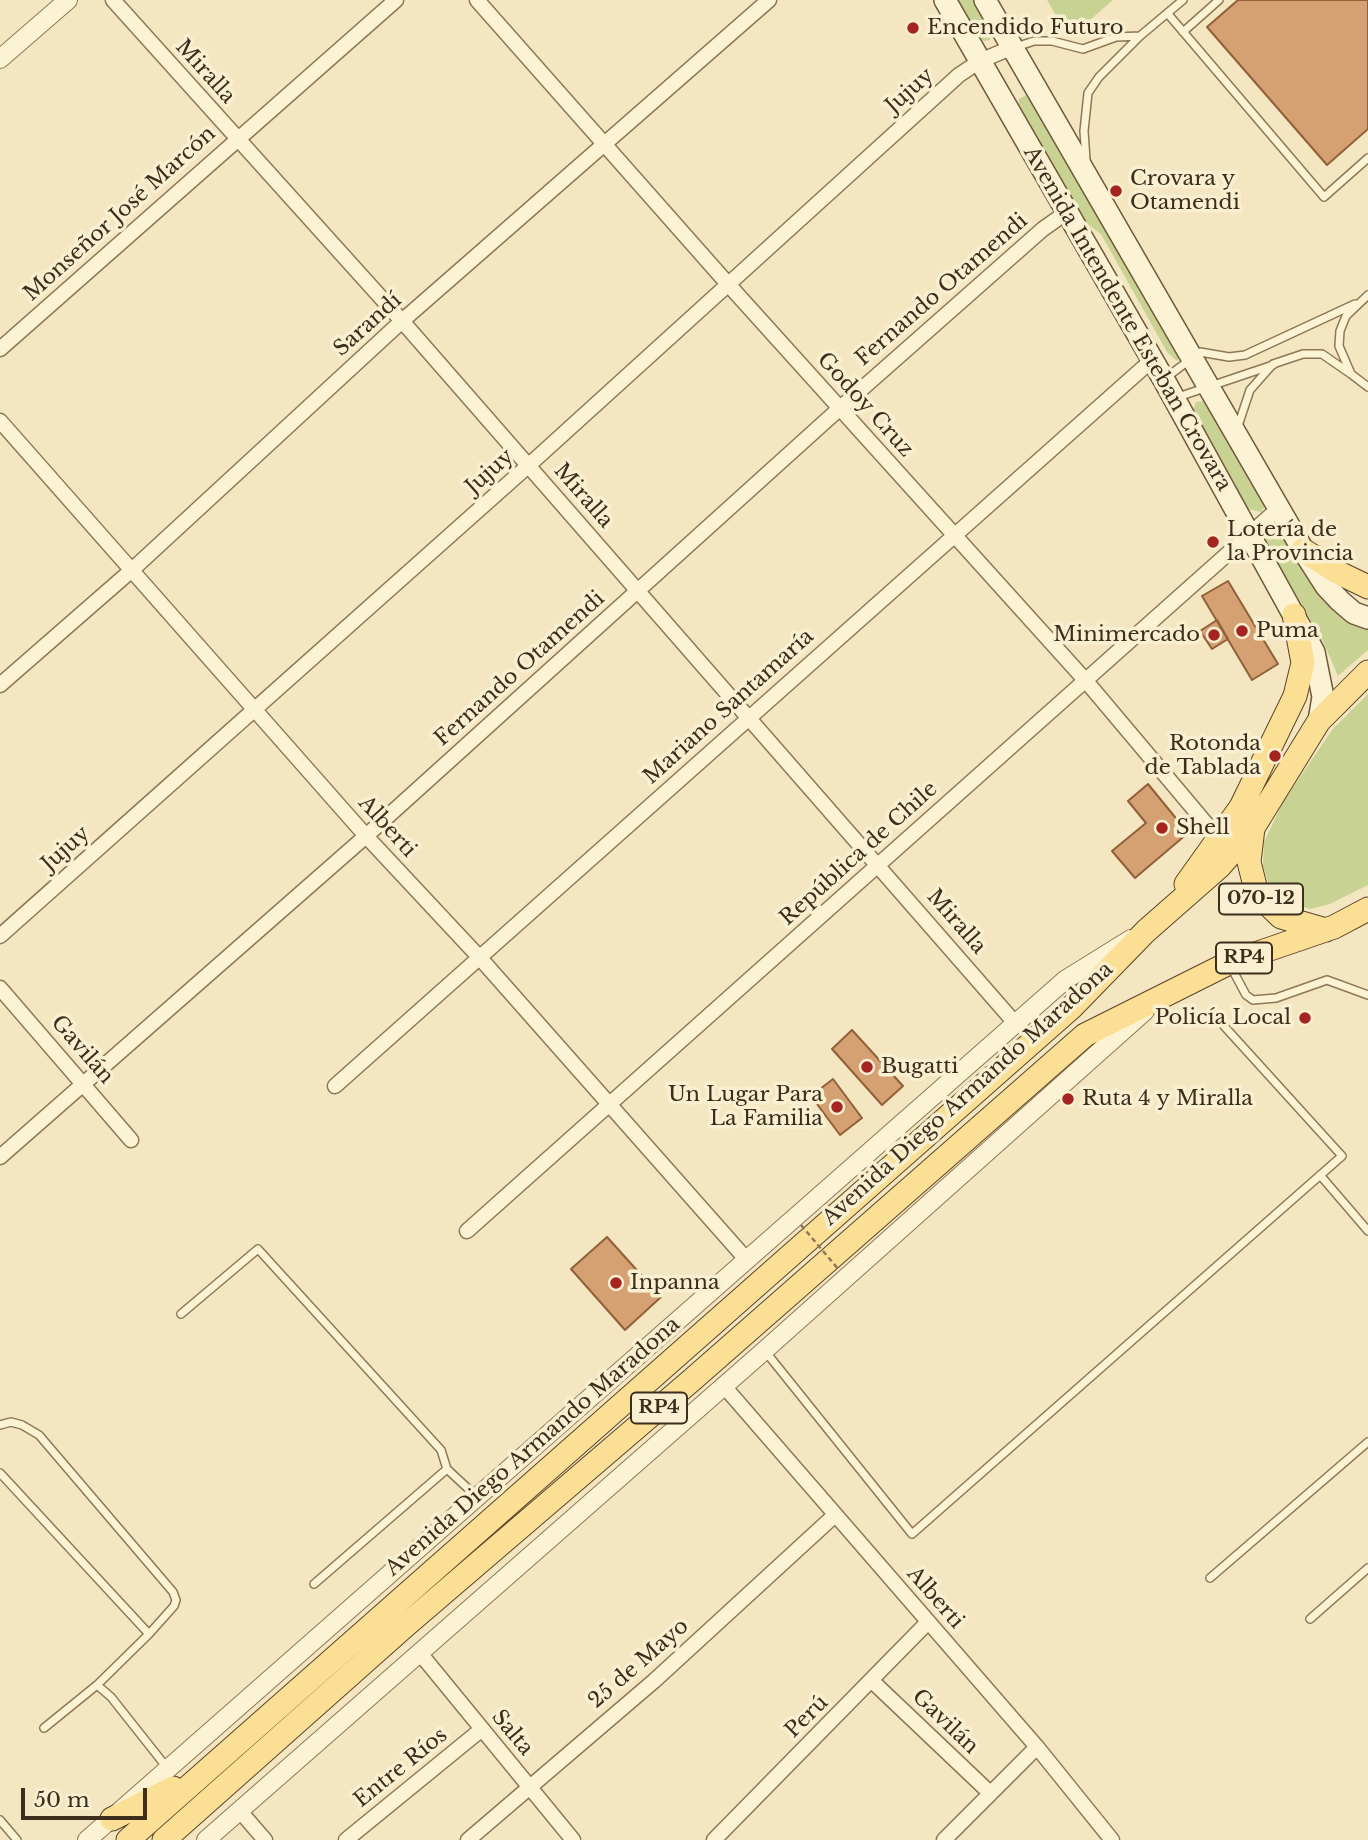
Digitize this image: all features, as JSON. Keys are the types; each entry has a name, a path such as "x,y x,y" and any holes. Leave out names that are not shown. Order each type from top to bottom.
{"main road":[{"name":"Avenida Intendente Esteban Crovara","path":"945,0 1169,389 1314,652 1323,697 1319,721"},
{"name":"Avenida Intendente Esteban Crovara","path":"985,0 1303,550 1326,586 1340,601 1354,613 1368,618"},
{"path":"1303,550 1337,572 1368,587"},
{"path":"1152,925 1220,839 1248,795 1301,679 1303,663 1294,615"},
{"name":"RP4","path":"1252,828 1319,721 1368,672"},
{"name":"Avenida Diego Armando Maradona","path":"128,1840 1071,1008 1152,925 1220,866 1252,828"},
{"name":"070-12","path":"1252,828 1249,862 1257,894 1281,917 1326,930"},
{"name":"RP4","path":"1326,930 1365,913"},
{"name":"Avenida Diego Armando Maradona","path":"164,1840 405,1626 693,1379 1068,1049 1111,1020 1229,963 1326,930"},
{"path":"112,1819 213,1766"}],"street":[{"path":"0,59 68,0"},
{"name":"Miralla","path":"113,0 529,465 1015,1023"},
{"name":"Monseñor José Marcón","path":"0,349 396,0"},
{"name":"Godoy Cruz","path":"477,0 839,409 1086,681 1220,839"},
{"name":"Sarandí","path":"0,685 132,569 402,321 769,0"},
{"name":"Jujuy","path":"0,936 529,465 959,75 980,61 1013,47"},
{"name":"Fernando Otamendi","path":"0,1157 82,1082 366,836 839,409 1043,229 1067,212"},
{"name":"Mariano Santamaría","path":"335,1086 953,534 1152,360"},
{"name":"Alberti","path":"0,421 366,836 480,958 746,1259"},
{"name":"República de Chile","path":"467,1231 1250,537 1279,508"},
{"name":"Avenida Diego Armando Maradona","path":"88,1840 1065,980 1152,925"},
{"name":"Gavilán","path":"0,988 131,1140"},
{"name":"Avenida Diego Armando Maradona","path":"206,1840 765,1350 1164,993"},
{"name":"Alberti","path":"723,1385 1037,1747 1112,1840"},
{"name":"25 de Mayo","path":"468,1840 654,1681 835,1515"},
{"name":"Perú","path":"714,1840 928,1622"},
{"name":"Salta","path":"419,1652 573,1840"},
{"name":"Gavilán","path":"872,1681 990,1793"},
{"name":"Entre Ríos","path":"346,1840 482,1729"},
{"path":"944,1840 1037,1747"},
{"path":"239,1810 265,1840"}],"lane":[{"path":"1087,175 1084,131 1088,93 1099,77 1140,36 1183,0"},
{"path":"1183,32 1219,0"},
{"path":"1168,14 1324,197 1368,158"},
{"path":"1013,47 1034,41 1052,41 1083,49 1116,37 1140,36"},
{"path":"1169,389 1191,356 1200,352 1229,357 1245,355 1355,304 1368,295"},
{"path":"1351,374 1339,346 1340,331 1355,304"},
{"path":"1169,389 1208,386 1303,354 1322,354 1368,387"},
{"path":"1236,433 1250,390 1273,364"},
{"path":"1229,963 1246,995 1253,1000 1276,999 1327,980 1368,995"},
{"path":"765,1350 912,1534 1342,1156 1224,1026"},
{"path":"1320,1175 1368,1231"},
{"path":"181,1314 258,1249 441,1450 447,1469 476,1496"},
{"path":"0,1425 11,1422 22,1424 39,1436 173,1592 174,1606 149,1634 97,1685 44,1728"},
{"path":"1210,1578 1368,1443"},
{"path":"314,1584 447,1469"},
{"path":"0,1473 149,1634"},
{"path":"1310,1619 1368,1568"},
{"path":"97,1685 169,1769"},
{"path":"0,1821 17,1840"}],"path":[{"path":"801,1224 839,1269"}],"green space":[{"path":"955,0 977,0 992,26 990,40 984,41 976,36"},
{"path":"1047,0 1113,0 1069,38"},
{"path":"1028,94 1180,355 1177,361 1167,352 1101,234 1081,219 1018,109 1019,99"},
{"path":"1196,402 1209,403 1265,499 1261,512 1248,509 1192,414"},
{"path":"1270,528 1281,530 1368,628 1368,650 1338,676 1323,641 1265,541 1266,532"},
{"path":"1368,694 1368,885 1330,904 1310,909 1288,902 1270,888 1263,866 1264,842 1283,802 1332,730"}],"building":[{"path":"1238,0 1368,0 1368,129 1327,165 1207,27"},
{"path":"1228,581 1278,664 1252,680 1202,596"},
{"name":"Minimercado","path":"1217,620 1228,639 1212,649 1200,631"},
{"name":"Shell","path":"1148,784 1188,833 1135,878 1112,851 1146,823 1128,801"},
{"name":"Bugatti","path":"852,1030 903,1086 882,1105 832,1049"},
{"name":"Un Lugar Para La Familia","path":"833,1079 862,1118 840,1135 811,1096"},
{"name":"Inpanna","path":"607,1237 661,1297 625,1330 571,1269"}],"place":[{"name":"Encendido Futuro","path":"913,28"},
{"name":"Crovara y Otamendi","path":"1116,191"},
{"name":"Lotería de la Provincia","path":"1213,542"},
{"name":"Puma","path":"1242,631"},
{"name":"Minimercado","path":"1214,635"},
{"name":"Rotonda de Tablada","path":"1275,756"},
{"name":"Shell","path":"1162,828"},
{"name":"Policía Local","path":"1305,1018"},
{"name":"Bugatti","path":"867,1067"},
{"name":"Ruta 4 y Miralla","path":"1068,1099"},
{"name":"Un Lugar Para La Familia","path":"837,1107"},
{"name":"Inpanna","path":"616,1283"}]}
